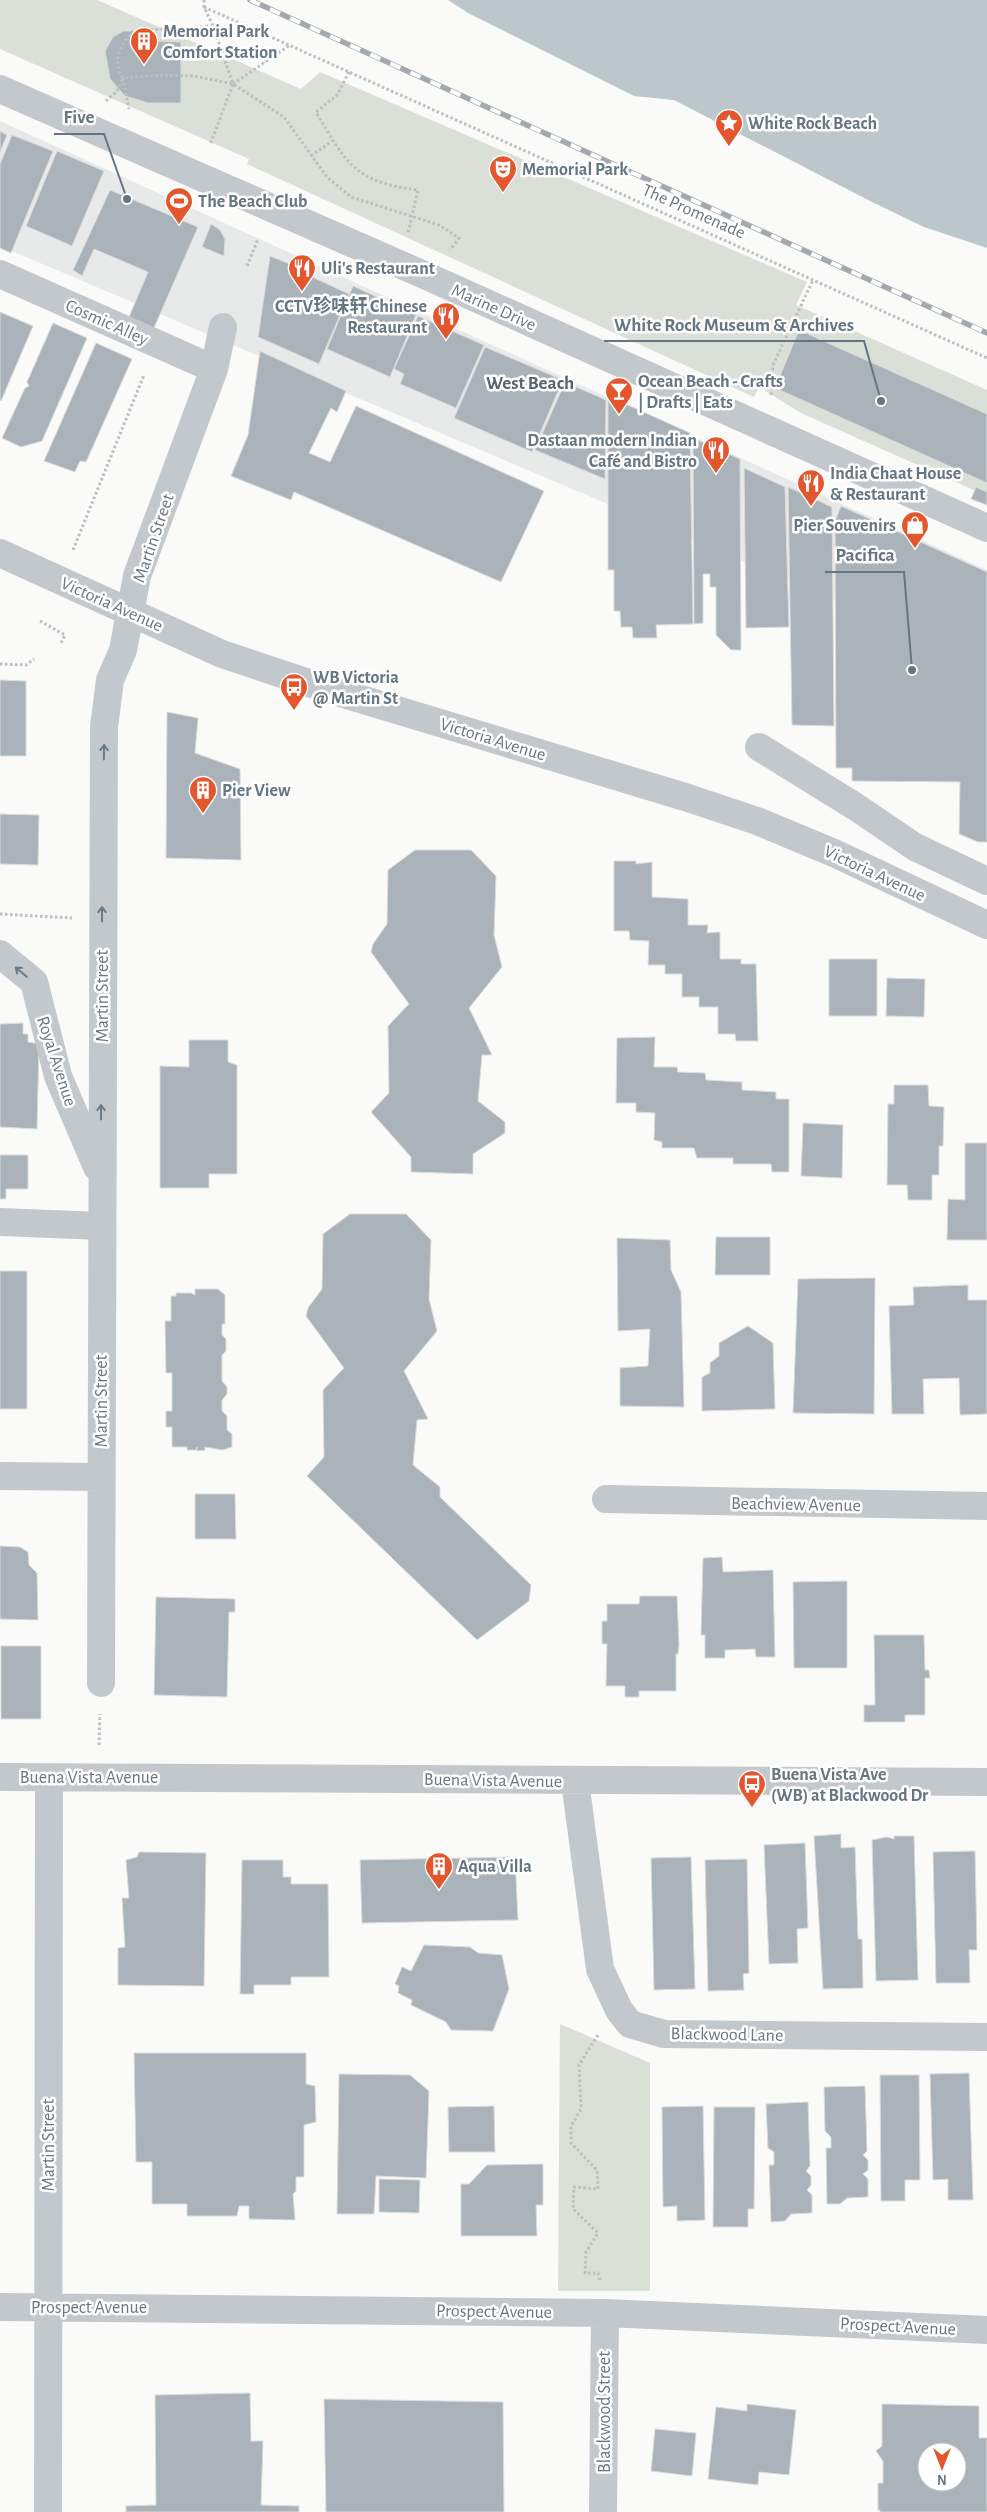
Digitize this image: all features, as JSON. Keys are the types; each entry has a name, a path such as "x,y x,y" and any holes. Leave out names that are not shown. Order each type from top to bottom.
{"street":[{"name":"Marine Drive","path":"0,89 431,278 987,528"},
{"name":"Cosmic Alley","path":"0,274 214,369"},
{"name":"Martin Street","path":"101,1683 100,1477 104,727 110,680 124,650 137,576 214,369 222,327"},
{"name":"Victoria Avenue","path":"0,553 222,654 324,688 685,797 757,821 834,853 987,925"},
{"path":"759,747 856,807 916,847 987,881"},
{"name":"Royal Avenue","path":"0,954 34,982 58,1076 101,1178"},
{"path":"0,1222 102,1226"},
{"path":"0,1476 100,1477"},
{"name":"Beachview Avenue","path":"606,1499 837,1505 987,1506"},
{"name":"Buena Vista Avenue","path":"0,1777 987,1782"},
{"name":"Martin Street","path":"48,1778 48,2512"},
{"name":"Blackwood Lane","path":"575,1781 600,1969 618,2010 630,2024 664,2034 987,2037"},
{"name":"Prospect Avenue","path":"0,2307 605,2313 987,2330"},
{"name":"Blackwood Street","path":"603,2512 605,2313"}],"path":[{"path":"204,0 204,7 213,26 233,84"},
{"name":"The Promenade","path":"204,7 987,358"},
{"path":"130,114 124,78 118,70 118,56 126,38 133,30 213,26"},
{"path":"206,152 233,84 290,45"},
{"path":"349,72 336,95 316,112 332,141 355,168 372,180 383,184 418,190 407,239"},
{"path":"124,78 179,76 233,84 284,117 298,133 311,156 327,177 351,197 374,206 412,215 439,225 459,238 446,256"},
{"path":"100,106 117,91 124,78"},
{"path":"311,156 332,141"},
{"path":"247,266 262,230"},
{"path":"771,400 773,365 813,280"},
{"path":"72,553 157,344"},
{"path":"40,621 65,635 61,643"},
{"path":"0,664 26,664 34,659"},
{"path":"0,914 78,918"},
{"path":"99,1747 101,1683"},
{"path":"605,2313 598,2273 585,2273 586,2252 598,2233 573,2209 574,2187 598,2189 597,2170 571,2143 571,2126 582,2109 579,2065 597,2036 618,2010"}],"shaded area":[{"path":"0,0 97,0 301,89 320,72 807,282 796,305 987,390 987,496 801,413 759,387 754,397 247,164 249,159 0,49"},
{"path":"448,0 987,0 987,248 924,227 674,100 634,96 468,13"},
{"path":"0,121 987,570 987,665 0,246"},
{"path":"560,2024 650,2063 650,2291 558,2291"}],"building":[{"name":"Memorial Park Comfort Station","path":"123,31 133,31 133,40 181,42 181,103 148,103 125,96 110,79 105,51 113,37"},
{"path":"0,131 7,135 0,152"},
{"path":"12,135 53,151 11,253 0,248 0,164"},
{"path":"57,151 104,171 72,246 26,226"},
{"path":"110,190 198,227 154,328 129,317 148,272 94,249 82,276 73,270"},
{"path":"211,224 220,230 225,239 224,256 202,247"},
{"path":"270,256 310,272 308,275 349,294 319,364 258,337"},
{"path":"353,286 416,315 390,377 327,349"},
{"path":"0,312 33,326 1,401 0,400"},
{"path":"418,316 484,345 456,408 400,384 404,374 394,369"},
{"path":"53,323 87,338 42,441 21,447 2,438 25,388 29,386 27,382"},
{"path":"799,330 987,414 987,483 775,388"},
{"path":"96,343 132,359 86,462 80,461 75,472 44,461"},
{"path":"485,347 563,380 532,452 454,418"},
{"path":"260,351 346,391 337,412 331,408 309,453 330,462 356,406 544,491 501,582 294,492 291,500 231,476 248,435"},
{"path":"565,382 606,400 605,479 535,450"},
{"path":"608,396 690,433 693,624 656,625 657,638 633,638 632,627 621,627 620,611 614,611 614,570 608,570"},
{"path":"693,438 740,459 741,650 731,650 716,635 716,587 710,587 710,574 703,574 703,623 694,624"},
{"path":"744,468 785,487 789,627 746,628"},
{"path":"788,487 832,507 834,726 792,725"},
{"path":"976,487 987,492 987,505 971,499"},
{"path":"841,506 987,572 987,842 978,842 959,834 960,782 852,781 852,768 836,768 835,521"},
{"path":"0,680 26,681 26,756 0,756"},
{"name":"Pier View","path":"167,712 198,718 195,753 240,769 241,860 166,858"},
{"path":"0,814 39,815 38,865 0,864"},
{"path":"415,850 471,850 496,876 494,935 502,967 469,1008 492,1055 482,1055 478,1101 505,1122 505,1133 473,1154 473,1174 411,1172 411,1157 371,1112 389,1093 388,1026 409,1004 371,952 373,944 387,924 388,870"},
{"path":"614,861 636,861 636,864 652,862 652,897 688,899 688,925 708,925 707,933 720,932 720,959 741,959 741,964 756,964 758,1041 736,1041 735,1034 718,1034 718,1007 699,1007 699,997 682,997 682,974 665,974 665,965 648,965 649,941 630,940 629,931 614,931"},
{"path":"829,959 877,959 877,1016 829,1016"},
{"path":"887,978 925,979 924,1017 886,1016"},
{"path":"23,1023 23,1034 28,1034 28,1042 39,1044 37,1129 0,1127 0,1024"},
{"path":"655,1037 654,1067 677,1067 678,1072 705,1073 706,1080 742,1082 742,1090 776,1092 776,1099 789,1099 789,1172 772,1172 771,1164 733,1164 733,1158 697,1158 694,1148 662,1148 662,1142 654,1140 655,1113 636,1112 636,1103 616,1103 617,1038"},
{"path":"189,1040 228,1040 228,1062 237,1065 237,1174 209,1174 209,1188 160,1188 160,1066 189,1067"},
{"path":"894,1085 928,1085 929,1106 944,1107 943,1146 939,1146 939,1175 932,1175 932,1200 908,1200 907,1185 887,1185 888,1104 894,1104"},
{"path":"803,1123 843,1125 842,1178 801,1176"},
{"path":"965,1143 987,1143 987,1240 947,1240 948,1199 965,1200"},
{"path":"0,1155 28,1155 28,1189 6,1189 6,1199 0,1199"},
{"path":"350,1214 406,1214 431,1240 429,1299 437,1331 404,1371 428,1419 417,1420 413,1465 440,1487 440,1497 531,1585 529,1601 477,1640 307,1476 324,1457 323,1390 344,1368 306,1316 308,1308 322,1289 323,1234"},
{"path":"716,1237 770,1237 770,1275 715,1275"},
{"path":"617,1238 670,1240 671,1270 681,1292 684,1407 620,1406 620,1368 648,1366 650,1329 618,1331"},
{"path":"0,1271 27,1271 27,1409 0,1409"},
{"path":"875,1278 874,1414 793,1413 798,1279"},
{"path":"968,1285 968,1300 987,1300 987,1414 960,1415 959,1378 923,1379 924,1414 892,1414 889,1306 914,1305 913,1287"},
{"path":"195,1289 218,1289 225,1295 225,1324 222,1324 222,1335 226,1339 226,1351 222,1355 222,1381 227,1387 227,1394 222,1400 222,1411 227,1416 227,1430 232,1434 232,1447 223,1450 205,1447 205,1450 197,1451 197,1447 196,1450 187,1450 187,1447 172,1447 172,1427 166,1427 166,1411 172,1411 172,1373 166,1373 165,1321 171,1321 171,1296 176,1296 176,1293 191,1293 195,1295"},
{"path":"748,1326 773,1343 775,1409 702,1411 702,1377 710,1373 710,1363 719,1356 719,1343"},
{"path":"195,1494 235,1494 236,1539 195,1539"},
{"path":"0,1546 20,1547 28,1552 29,1565 37,1573 38,1620 0,1619"},
{"path":"722,1557 723,1572 773,1570 775,1657 756,1657 755,1649 725,1650 725,1658 705,1658 705,1635 701,1635 703,1558"},
{"path":"847,1581 847,1668 794,1668 793,1582"},
{"path":"640,1596 677,1596 679,1645 678,1654 676,1654 676,1691 639,1691 639,1697 625,1697 625,1686 606,1686 607,1644 602,1644 602,1621 607,1621 607,1604 639,1604"},
{"path":"156,1597 235,1599 235,1612 229,1612 227,1697 154,1695"},
{"path":"874,1635 924,1635 925,1670 929,1670 930,1678 925,1678 925,1715 905,1715 905,1722 864,1722 864,1705 875,1705"},
{"path":"1,1646 41,1646 41,1719 1,1719"},
{"path":"841,1834 841,1848 855,1847 858,1939 862,1939 863,1988 823,1989 814,1836"},
{"path":"894,1836 914,1836 918,1980 876,1981 872,1840 887,1837 894,1839"},
{"path":"805,1843 808,1928 797,1929 798,1963 769,1964 764,1845"},
{"path":"975,1851 977,1950 969,1950 970,1983 936,1983 933,1852"},
{"path":"139,1852 206,1853 204,1986 118,1985 118,1948 125,1947 122,1898 129,1898 126,1860 137,1857"},
{"name":"Aqua Villa","path":"515,1857 518,1920 362,1923 360,1860"},
{"path":"691,1857 695,1989 654,1990 651,1858"},
{"path":"747,1859 749,1973 743,1974 744,1990 708,1991 705,1860"},
{"path":"242,1860 283,1860 283,1877 291,1877 291,1884 328,1884 329,1977 291,1977 291,1985 254,1985 254,1994 240,1994"},
{"path":"424,1945 470,1947 478,1953 502,1955 509,1989 493,2031 451,2030 446,2022 411,2005 412,2000 398,1993 399,1986 395,1984 402,1967 411,1971"},
{"path":"134,2053 306,2053 306,2084 315,2086 316,2122 304,2125 304,2177 296,2177 296,2191 293,2194 295,2220 249,2219 249,2206 239,2206 237,2216 187,2216 187,2204 152,2204 152,2162 136,2162"},
{"path":"969,2073 973,2200 948,2200 948,2179 933,2180 930,2074"},
{"path":"339,2074 410,2075 429,2091 426,2178 376,2176 374,2214 337,2214"},
{"path":"880,2075 919,2075 920,2180 905,2180 905,2201 881,2201"},
{"path":"865,2086 867,2151 863,2155 868,2160 868,2170 863,2174 868,2179 868,2197 847,2198 840,2204 827,2204 826,2148 831,2148 831,2137 825,2131 824,2087"},
{"path":"808,2102 810,2166 806,2171 811,2176 811,2185 807,2190 812,2195 812,2213 791,2214 785,2221 771,2222 769,2165 774,2165 774,2152 768,2148 766,2104"},
{"path":"494,2106 495,2152 449,2152 448,2107"},
{"path":"703,2106 705,2220 677,2221 677,2206 663,2207 662,2107"},
{"path":"714,2107 755,2107 754,2209 748,2209 748,2227 713,2227"},
{"path":"543,2164 543,2205 536,2205 537,2236 461,2236 461,2184 469,2184 487,2165"},
{"path":"379,2179 420,2180 419,2213 379,2212"},
{"path":"250,2393 251,2441 263,2441 261,2505 299,2506 299,2512 126,2512 126,2506 156,2505 155,2395"},
{"path":"324,2399 503,2402 504,2512 326,2512"},
{"path":"747,2404 796,2410 789,2475 759,2472 758,2485 708,2479 716,2407 747,2411"},
{"path":"882,2404 979,2406 979,2438 987,2438 987,2512 880,2512 878,2510 878,2483 883,2483 883,2461 876,2451 882,2446"},
{"path":"655,2429 696,2433 692,2476 651,2471"}],"railway":[{"path":"250,0 987,333"}],"place":[{"name":"Memorial Park Comfort Station","path":"144,65"},
{"name":"White Rock Beach","path":"729,147"},
{"name":"Memorial Park","path":"503,193"},
{"name":"Five","path":"127,199"},
{"name":"The Beach Club","path":"179,225"},
{"name":"Uli's Restaurant","path":"302,292"},
{"name":"CCTV珍味轩 Chinese Restaurant","path":"446,340"},
{"name":"White Rock Museum & Archives","path":"881,401"},
{"name":"Ocean Beach - Crafts | Drafts | Eats","path":"619,415"},
{"name":"Dastaan modern Indian Café and Bistro","path":"716,474"},
{"name":"India Chaat House & Restaurant","path":"811,507"},
{"name":"Pier Souvenirs","path":"915,549"},
{"name":"Pacifica","path":"912,670"},
{"name":"WB Victoria @ Martin St","path":"294,711"},
{"name":"Pier View","path":"203,814"},
{"name":"Buena Vista Ave (WB) at Blackwood Dr","path":"752,1808"},
{"name":"Aqua Villa","path":"439,1890"}],"district":[{"name":"West Beach","path":"530,382"}]}
